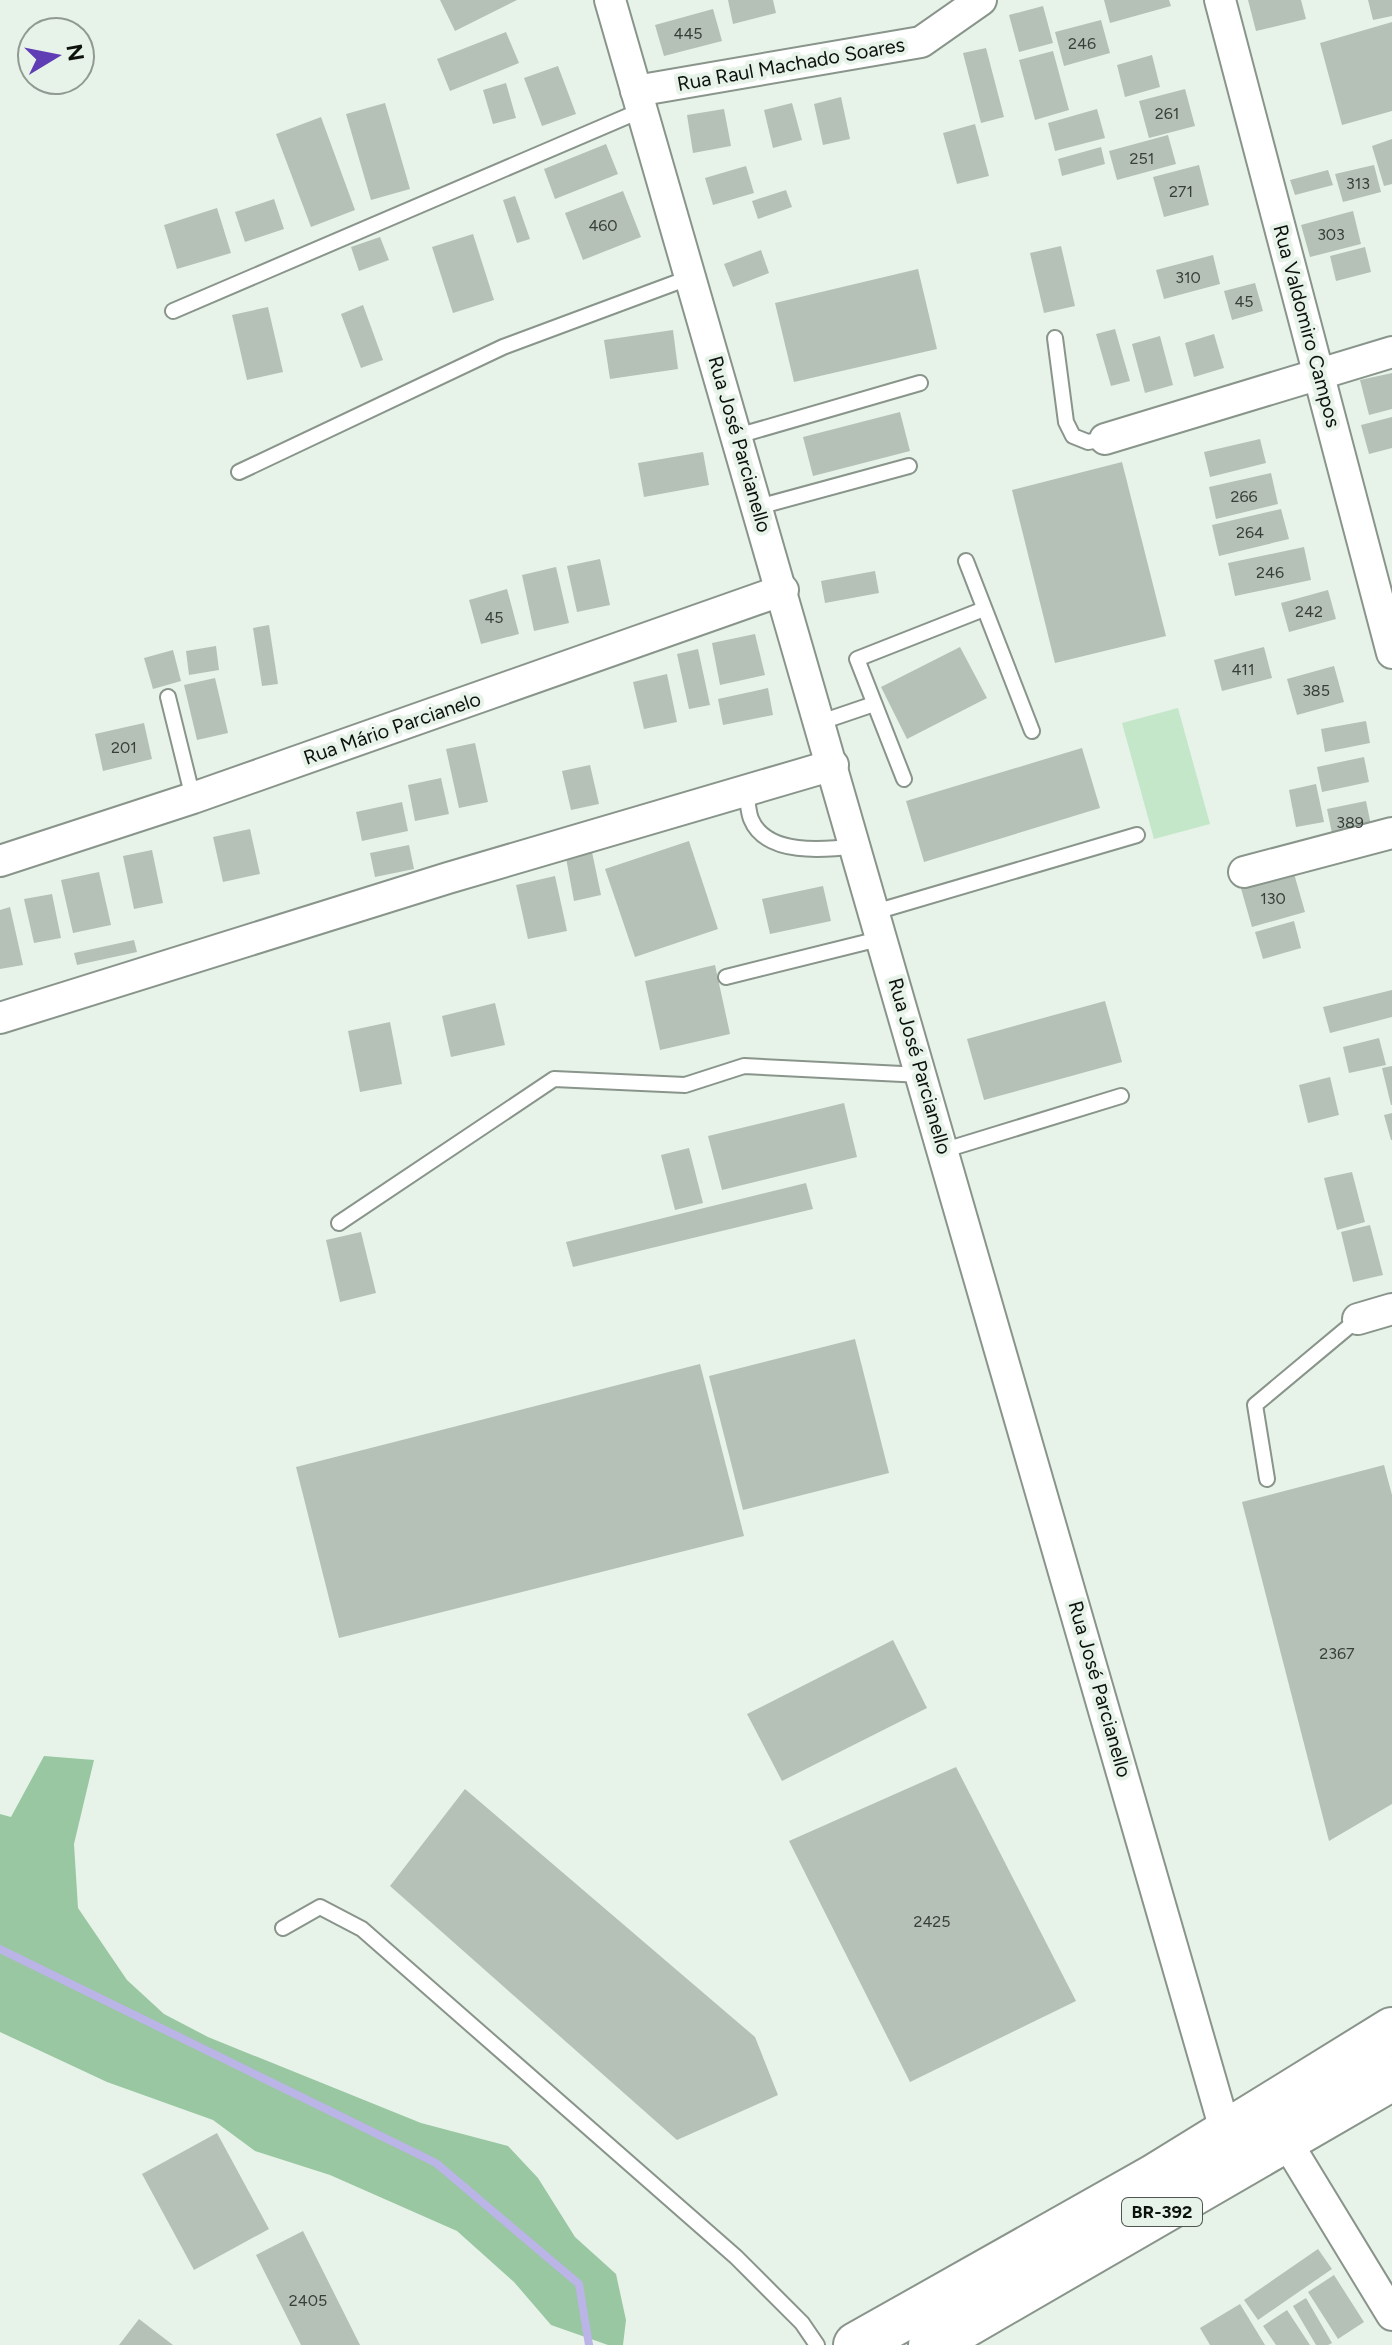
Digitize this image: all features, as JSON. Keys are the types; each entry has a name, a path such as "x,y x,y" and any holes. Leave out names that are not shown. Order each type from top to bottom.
{"highway":[{"name":"BR-392","path":"856,2345 985,2275 1226,2133 1392,2030"},
{"name":"BR-392","path":"931,2345 1386,2087"}],"street":[{"name":"Rua José Parcianello","path":"610,0 945,1150 1226,2133"},
{"name":"Rua Raul Machado Soares","path":"639,100 921,42 981,0"},
{"name":"Rua Valdomiro Campos","path":"1220,0 1392,653"},
{"path":"1105,439 1392,352"},
{"name":"Rua Mário Parcianelo","path":"0,861 193,798 783,590"},
{"path":"0,1018 448,878 833,765"},
{"path":"1244,872 1392,833"},
{"path":"1358,1319 1392,1309"},
{"path":"1286,2141 1392,2315"}],"lane":[{"path":"173,311 639,100"},
{"path":"239,472 503,347 691,277"},
{"path":"1055,338 1066,422 1073,436 1088,442 1105,439"},
{"path":"737,436 920,383"},
{"path":"758,507 909,466"},
{"path":"966,561 1032,731"},
{"path":"904,779 857,659 984,609"},
{"path":"168,697 193,798"},
{"path":"821,722 874,704"},
{"path":"746,793 751,821 773,842 819,850 857,846"},
{"path":"726,977 1137,835"},
{"path":"339,1223 554,1079 685,1085 744,1066 922,1075"},
{"path":"945,1150 1121,1096"},
{"path":"1267,1479 1255,1405 1358,1319"},
{"path":"283,1928 320,1907 362,1929 736,2257 802,2323 817,2345"}],"green space":[{"path":"1178,708 1210,824 1154,839 1122,723"},
{"path":"44,1756 94,1760 74,1844 78,1908 127,1980 164,2014 208,2037 421,2123 508,2146 538,2178 575,2237 616,2274 626,2320 623,2345 608,2345 551,2325 514,2282 457,2231 330,2175 255,2151 213,2120 107,2082 0,2032 0,1814 11,1817"}],"building":[{"path":"440,0 517,0 455,31"},
{"path":"728,0 773,0 776,13 733,24"},
{"path":"1104,0 1169,0 1171,6 1110,23"},
{"path":"1248,0 1301,0 1306,19 1256,31"},
{"path":"1368,0 1392,0 1392,16 1373,20"},
{"path":"1043,6 1053,43 1019,52 1009,15"},
{"path":"713,9 722,41 664,56 655,25"},
{"path":"1101,20 1110,53 1064,66 1055,32"},
{"path":"1392,22 1392,111 1342,125 1320,43"},
{"path":"506,32 519,63 450,91 437,59"},
{"path":"986,48 1004,117 981,123 963,53"},
{"path":"1053,51 1069,110 1035,120 1019,60"},
{"path":"1152,55 1160,87 1125,97 1117,65"},
{"path":"558,66 576,114 542,126 524,78"},
{"path":"506,83 516,118 493,124 483,90"},
{"path":"1185,89 1195,126 1149,138 1139,101"},
{"path":"841,97 850,139 823,145 814,104"},
{"path":"385,103 410,189 371,200 346,114"},
{"path":"792,103 802,140 773,148 764,110"},
{"path":"724,109 731,146 693,153 687,115"},
{"path":"1097,109 1105,138 1055,151 1048,123"},
{"path":"321,117 355,210 311,227 276,134"},
{"path":"975,124 989,176 957,184 943,133"},
{"path":"1168,135 1176,164 1117,180 1109,151"},
{"path":"1392,139 1392,184 1384,186 1372,146"},
{"path":"606,144 618,174 555,199 544,169"},
{"path":"1101,147 1105,164 1062,176 1058,159"},
{"path":"1199,165 1209,205 1164,217 1153,177"},
{"path":"1374,165 1381,192 1343,202 1335,174"},
{"path":"746,166 754,193 713,205 705,178"},
{"path":"1328,170 1333,185 1295,195 1290,180"},
{"path":"786,190 792,207 758,219 752,201"},
{"path":"623,191 641,237 583,260 565,213"},
{"path":"515,196 530,239 517,243 503,200"},
{"path":"274,199 284,229 245,242 235,212"},
{"path":"217,208 231,253 177,269 164,225"},
{"path":"1353,211 1361,244 1310,257 1301,225"},
{"path":"473,234 494,300 453,313 432,247"},
{"path":"380,237 389,260 359,271 351,247"},
{"path":"1061,246 1075,306 1044,313 1030,253"},
{"path":"1365,247 1371,272 1336,281 1330,256"},
{"path":"761,250 769,273 733,287 724,264"},
{"path":"1213,255 1220,284 1164,299 1156,270"},
{"path":"918,269 937,349 794,382 775,303"},
{"path":"1255,283 1263,311 1232,320 1224,291"},
{"path":"363,305 383,360 361,368 341,314"},
{"path":"268,307 283,372 247,380 232,315"},
{"path":"1115,329 1130,381 1111,386 1096,334"},
{"path":"673,330 678,369 610,379 604,340"},
{"path":"1214,334 1224,368 1194,377 1185,343"},
{"path":"1160,336 1173,385 1145,393 1132,344"},
{"path":"1392,373 1392,409 1369,415 1360,380"},
{"path":"900,412 910,451 813,476 803,437"},
{"path":"1392,417 1392,448 1369,454 1361,425"},
{"path":"1260,439 1266,463 1210,477 1204,452"},
{"path":"703,452 709,485 644,497 638,463"},
{"path":"1122,462 1166,636 1055,663 1012,490"},
{"path":"1271,473 1278,504 1216,519 1209,487"},
{"path":"1281,509 1289,539 1219,556 1212,525"},
{"path":"1304,547 1311,580 1235,596 1228,563"},
{"path":"600,559 610,605 577,612 567,566"},
{"path":"556,567 569,623 534,631 522,575"},
{"path":"875,571 879,593 825,603 821,581"},
{"path":"507,589 519,634 481,644 469,600"},
{"path":"1328,590 1336,619 1289,632 1281,603"},
{"path":"269,625 278,684 262,686 253,628"},
{"path":"755,634 765,675 720,685 712,643"},
{"path":"216,646 219,670 189,675 186,651"},
{"path":"960,647 987,698 907,739 881,687"},
{"path":"1264,647 1272,678 1222,691 1214,660"},
{"path":"698,649 710,705 689,709 677,654"},
{"path":"173,650 181,681 153,689 144,658"},
{"path":"1334,666 1344,702 1297,715 1287,679"},
{"path":"667,674 677,722 644,729 633,682"},
{"path":"215,678 228,733 197,740 184,685"},
{"path":"768,688 773,715 723,725 718,699"},
{"path":"1366,721 1370,743 1325,752 1321,729"},
{"path":"144,723 152,759 103,771 95,734"},
{"path":"475,743 488,802 459,808 446,749"},
{"path":"1082,748 1100,808 924,862 906,801"},
{"path":"1364,757 1369,782 1322,792 1317,767"},
{"path":"590,765 599,804 571,810 562,771"},
{"path":"441,778 449,814 415,821 408,785"},
{"path":"1316,784 1324,822 1296,827 1289,790"},
{"path":"1366,801 1373,835 1334,843 1327,809"},
{"path":"402,802 408,831 362,841 356,812"},
{"path":"250,829 260,874 223,882 213,837"},
{"path":"689,841 718,929 635,957 605,869"},
{"path":"409,845 414,869 375,877 370,853"},
{"path":"152,850 163,903 134,909 123,856"},
{"path":"592,852 601,895 574,901 566,858"},
{"path":"1293,870 1305,912 1252,927 1240,885"},
{"path":"99,872 111,925 73,933 61,880"},
{"path":"555,876 567,931 528,939 516,885"},
{"path":"823,886 831,921 770,934 762,899"},
{"path":"52,894 61,938 34,943 24,899"},
{"path":"10,907 23,965 0,969 0,910"},
{"path":"1294,921 1301,948 1263,959 1255,932"},
{"path":"134,940 137,952 77,965 74,953"},
{"path":"715,965 730,1034 660,1050 645,981"},
{"path":"1392,990 1392,1017 1330,1033 1323,1007"},
{"path":"1105,1001 1122,1062 984,1100 967,1039"},
{"path":"495,1003 505,1045 451,1057 442,1016"},
{"path":"390,1022 402,1084 360,1092 348,1031"},
{"path":"1379,1038 1386,1065 1349,1073 1343,1047"},
{"path":"1392,1066 1392,1105 1391,1105 1382,1068"},
{"path":"1330,1077 1339,1115 1308,1123 1299,1085"},
{"path":"844,1103 857,1157 722,1190 708,1136"},
{"path":"1392,1113 1392,1140 1391,1140 1384,1115"},
{"path":"689,1148 703,1203 675,1210 661,1155"},
{"path":"1352,1172 1365,1222 1337,1230 1324,1178"},
{"path":"806,1183 813,1209 573,1267 566,1242"},
{"path":"1370,1225 1383,1275 1353,1282 1341,1232"},
{"path":"361,1232 376,1293 340,1302 326,1240"},
{"path":"855,1339 889,1473 743,1510 709,1376"},
{"path":"700,1364 744,1536 339,1638 296,1467"},
{"path":"1384,1465 1392,1495 1392,1804 1329,1841 1242,1502"},
{"path":"893,1640 927,1708 782,1781 747,1714"},
{"path":"956,1767 1076,2001 910,2082 789,1841"},
{"path":"465,1789 755,2037 778,2095 677,2140 390,1886"},
{"path":"217,2133 269,2229 194,2270 142,2174"},
{"path":"303,2231 360,2345 301,2345 256,2255"},
{"path":"1318,2249 1332,2269 1258,2320 1244,2300"},
{"path":"1334,2275 1364,2322 1338,2339 1308,2292"},
{"path":"1306,2298 1332,2343 1316,2345 1293,2306"},
{"path":"1240,2304 1265,2345 1210,2345 1200,2328"},
{"path":"1287,2310 1310,2345 1276,2345 1263,2326"},
{"path":"139,2319 173,2345 119,2345"}],"waterway":[{"path":"0,1949 436,2163 579,2284 589,2345"}]}
